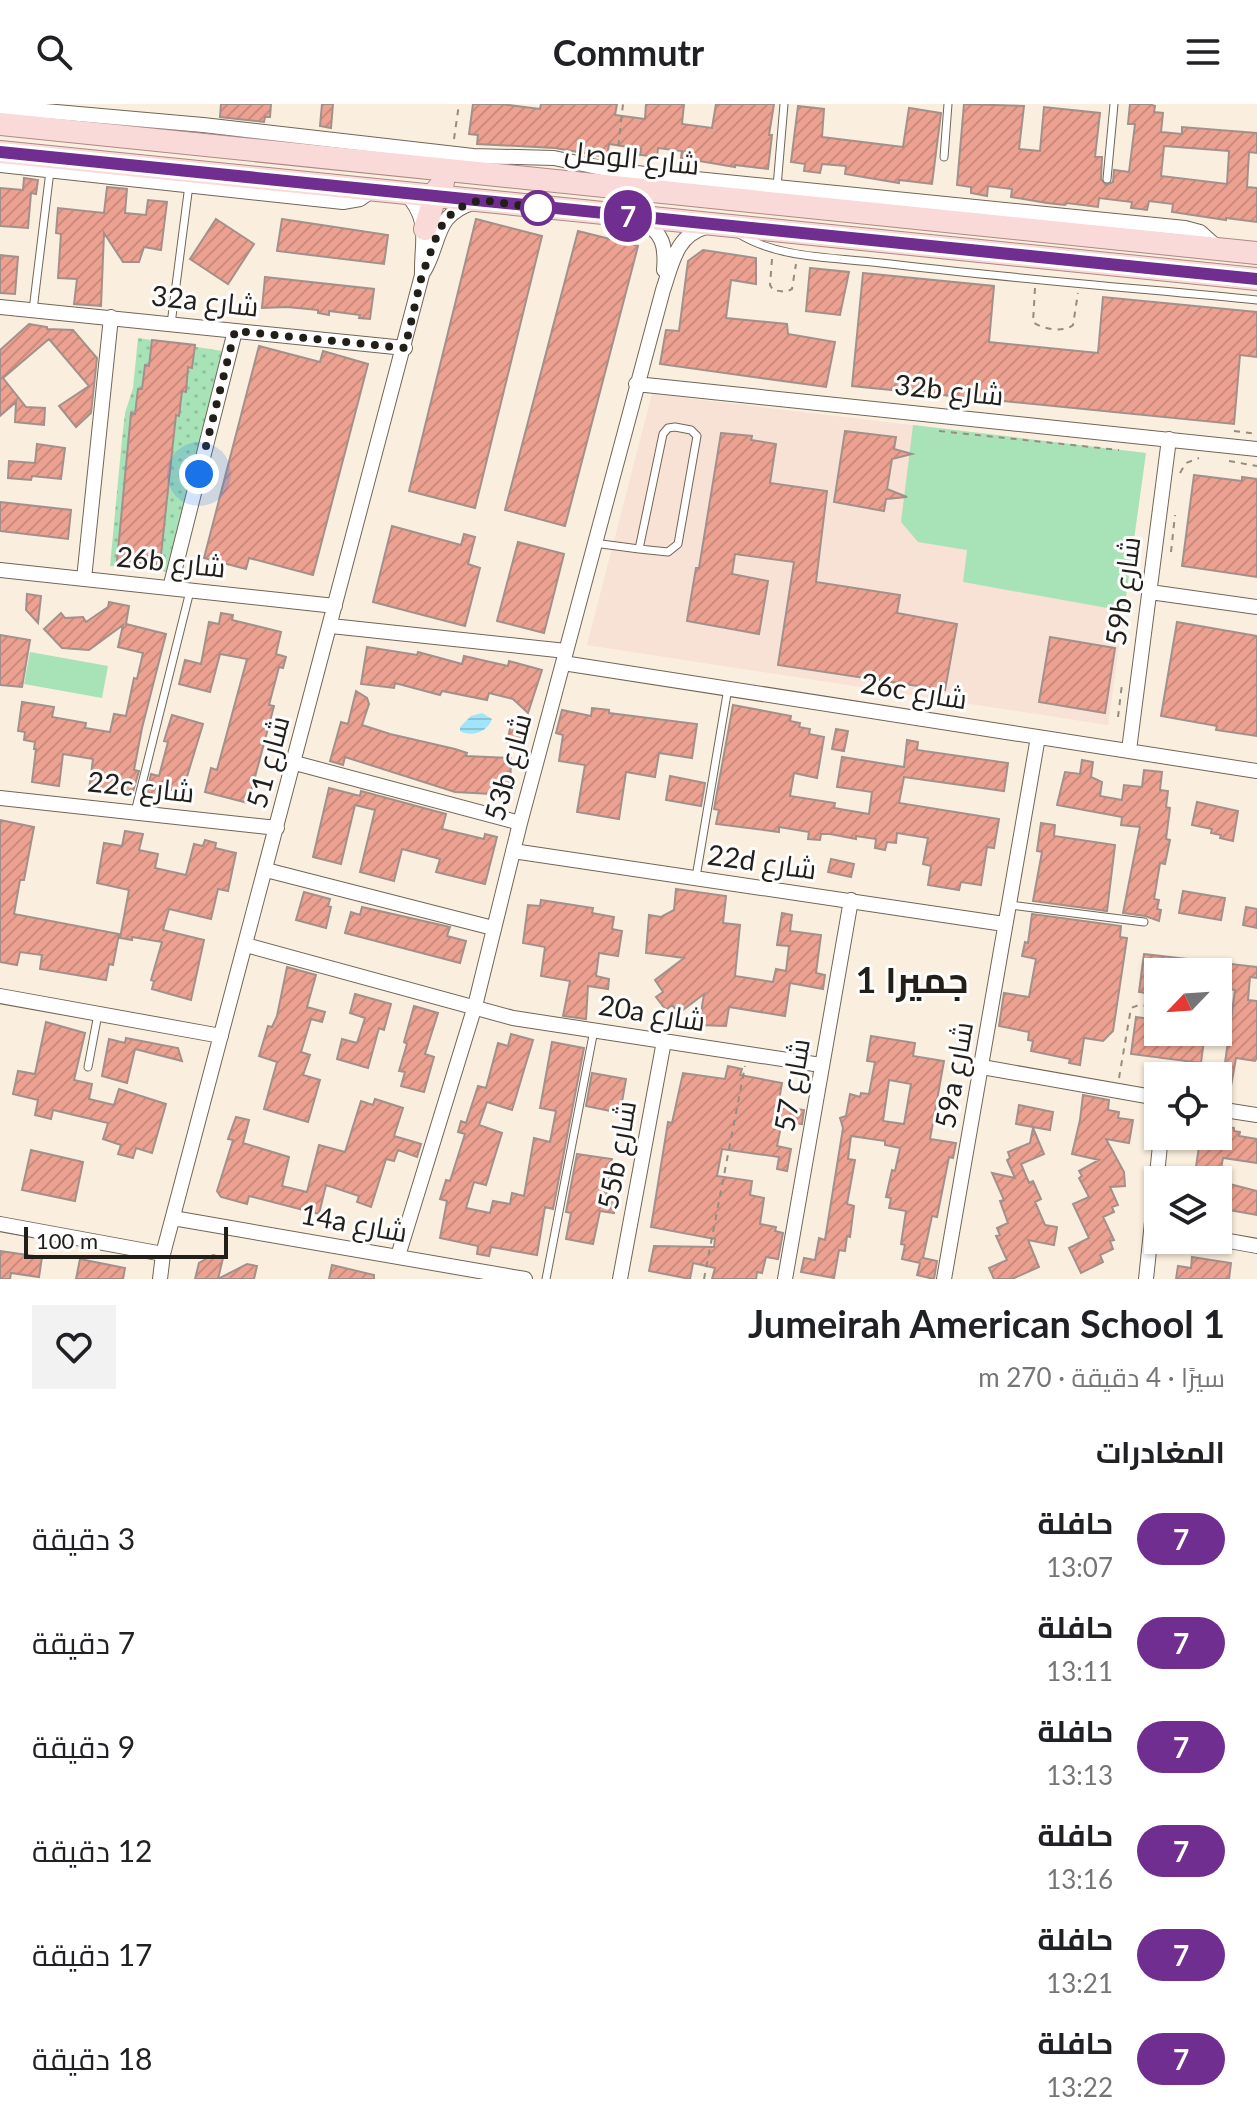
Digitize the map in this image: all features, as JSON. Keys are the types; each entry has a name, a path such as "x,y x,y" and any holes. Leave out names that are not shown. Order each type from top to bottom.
{"main road":[{"name":"شارع الوصل","path":"0,124 1255,256"},
{"name":"شارع الوصل","path":"0,152 1257,279"},
{"path":"425,229 440,186 449,181 611,197 659,191"},
{"path":"1218,274 1237,269 1255,256"}],"street":[{"path":"0,107 203,125 493,157 554,158 616,171 1185,228 1200,232 1219,250"},
{"path":"0,165 343,202 360,199 375,189"},
{"path":"405,192 418,209 425,229"},
{"name":"شارع 51","path":"160,1279 162,1258 422,275 442,223 458,208 480,200"},
{"name":"53b شارع","path":"634,216 656,230 664,242 663,290"},
{"name":"53b شارع","path":"398,1256 475,1006 520,823 663,290 676,252 686,237 696,230 724,224"},
{"name":"شارع 51","path":"422,275 425,229"},
{"name":"32a شارع","path":"0,307 405,348"},
{"path":"84,579 111,317"},
{"path":"170,588 235,331"},
{"name":"32b شارع","path":"636,384 1257,449"},
{"name":"59b شارع","path":"1129,750 1169,439"},
{"name":"26b شارع","path":"0,570 335,606"},
{"path":"1150,592 1257,607"},
{"name":"26c شارع","path":"331,626 565,657 728,688 1257,771"},
{"name":"59a شارع","path":"944,1279 1038,737"},
{"path":"295,763 520,823"},
{"name":"22c شارع","path":"0,798 277,828"},
{"name":"22d شارع","path":"513,851 1004,924"},
{"path":"266,870 493,928"},
{"name":"شارع 57","path":"785,1279 851,900"},
{"name":"20a شارع","path":"246,945 513,1018 821,1065"},
{"path":"0,996 221,1036"},
{"name":"55b شارع","path":"620,1279 664,1041"},
{"path":"982,1067 1144,1096"},
{"path":"1232,1111 1257,1115"},
{"name":"14a شارع","path":"173,1218 525,1279"},
{"path":"0,1224 162,1258"},
{"path":"1232,1242 1257,1246"},
{"path":"1146,1279 1150,1254"},
{"name":"شارع 51","path":"151,1279 162,1258"}],"lane":[{"path":"777,187 784,104"},
{"path":"944,157 948,104"},
{"path":"1107,179 1114,104"},
{"path":"33,310 50,171"},
{"path":"171,324 189,185"},
{"path":"724,224 772,250 1257,300"},
{"path":"594,543 639,549 668,552 678,544 697,440 696,433 691,430 671,427 663,434 639,549"},
{"path":"135,812 190,591"},
{"path":"695,879 728,688"},
{"path":"1008,904 1144,922"},
{"path":"88,1067 98,1014"},
{"path":"546,1279 594,1030"}],"path":[{"path":"452,152 459,104"},
{"path":"616,171 623,104"},
{"path":"772,250 770,285 773,290 786,292 792,287 798,253"},
{"path":"1036,279 1033,322 1040,326 1066,329 1074,323 1079,283"},
{"path":"1221,430 1257,434"},
{"path":"940,431 1112,451 1124,448"},
{"path":"1178,478 1186,463 1202,457"},
{"path":"1222,460 1257,466"},
{"path":"1165,557 1171,552 1175,507"},
{"path":"1123,676 1117,717 1133,720"},
{"path":"1117,1091 1129,1012 1135,1005 1144,1006"},
{"path":"704,1279 747,1053"}],"shaded area":[{"path":"652,394 1146,453 1108,725 587,645"}],"green space":[{"path":"138,338 223,351 170,572 110,566 125,413 133,388"},
{"path":"913,425 1146,453 1124,611 963,582 967,550 918,542 901,522"},
{"path":"30,652 108,666 102,698 24,684"}],"water":[{"path":"482,713 492,719 487,727 474,733 460,731 471,716"}],"building":[{"path":"221,104 271,104 270,117 265,117 264,122 220,117"},
{"path":"322,104 333,104 331,128 320,126"},
{"path":"473,104 540,109 541,104 617,104 615,115 645,119 646,104 684,104 682,124 712,128 716,104 774,104 768,169 681,158 682,151 658,148 657,157 640,155 641,149 609,144 607,157 555,148 477,144 478,135 469,134"},
{"path":"964,104 1024,106 1019,149 1040,151 1044,107 1100,113 1095,157 1102,157 1101,179 1106,185 1113,182 1114,170 1129,172 1135,124 1128,124 1130,104 1149,104 1155,106 1154,112 1163,113 1161,132 1182,134 1182,127 1257,133 1257,153 1249,152 1247,187 1257,188 1257,222 1172,212 1173,204 1149,201 1147,210 1131,208 1132,202 1099,198 1098,207 1065,205 1011,197 1012,189 988,186 987,196 971,193 971,187 957,185","holes":["1164,146 1229,151 1227,184 1161,176"]},
{"path":"798,106 824,109 822,137 903,147 909,108 941,113 932,184 899,180 899,183 845,174 846,166 822,164 820,173 804,171 805,164 791,162"},
{"path":"24,178 38,180 36,194 31,193 28,228 0,226 0,188 23,190"},
{"path":"107,187 127,189 125,213 146,215 148,200 167,202 161,250 144,247 139,262 123,262 104,233 101,306 74,304 77,279 58,278 61,234 56,233 58,208 104,213"},
{"path":"216,219 254,244 228,284 190,259"},
{"path":"282,219 388,235 384,264 277,251"},
{"path":"476,219 542,236 475,508 409,491"},
{"path":"578,231 638,246 565,526 505,510"},
{"path":"703,250 756,258 756,284 731,280 726,318 787,324 788,334 835,342 826,387 660,364 666,330 679,331 688,261"},
{"path":"0,255 18,257 15,294 0,293"},
{"path":"810,268 849,272 840,315 806,311"},
{"path":"863,273 994,286 989,342 1098,353 1103,297 1257,312 1257,357 1240,355 1234,424 852,386"},
{"path":"265,277 374,289 370,319 329,311 329,315 318,313 318,310 262,308"},
{"path":"29,324 47,329 73,330 97,358 91,413 76,427 59,406 89,386 49,339 3,378 26,407 45,408 44,425 15,422 16,402 0,416 0,350"},
{"path":"152,340 195,345 192,368 188,367 186,392 182,391 179,416 176,415 160,564 117,561 131,413 135,414 145,365 149,366"},
{"path":"259,346 320,362 323,351 368,364 313,575 249,558 246,569 204,558"},
{"path":"845,431 896,437 894,449 912,454 892,459 887,489 907,497 886,499 884,511 834,502"},
{"path":"721,433 752,436 751,440 776,444 770,483 827,491 816,582 900,595 897,613 957,624 945,690 778,665 794,562 735,554 732,574 768,581 759,634 687,621"},
{"path":"37,444 65,448 61,479 32,476 31,480 8,478 9,461 35,463"},
{"path":"1194,475 1242,481 1242,477 1257,479 1257,577 1182,566"},
{"path":"0,502 71,510 68,539 0,531"},
{"path":"392,526 461,545 464,534 475,537 468,564 480,568 465,626 373,602"},
{"path":"518,542 564,554 544,633 497,621"},
{"path":"27,594 41,596 38,623 26,610"},
{"path":"109,602 129,606 126,624 166,634 142,728 134,770 139,771 132,795 89,790 93,759 63,754 59,786 32,782 36,749 35,742 24,740 25,732 18,731 22,702 54,707 52,717 86,723 85,728 110,732 114,714 126,716 143,653 118,647 123,625 89,650 62,648 44,629 61,613 65,618 83,617 86,622 108,607"},
{"path":"221,613 233,615 232,620 281,632 276,654 286,657 283,668 279,667 269,705 274,706 248,803 205,792 211,768 217,770 247,659 220,654 210,692 179,684 185,660 201,664 209,622 219,624"},
{"path":"1177,622 1257,636 1257,736 1216,730 1217,726 1161,716"},
{"path":"0,635 30,640 22,687 0,685"},
{"path":"1050,637 1115,648 1105,713 1039,702"},
{"path":"367,647 417,655 418,652 462,664 464,656 508,666 509,661 542,670 528,713 513,699 489,693 487,700 442,691 440,695 395,683 394,688 361,684"},
{"path":"356,691 367,698 369,704 362,725 455,749 467,753 466,756 511,758 510,795 455,792 345,757 343,765 330,761 341,722 348,724"},
{"path":"733,705 791,716 790,721 810,729 809,734 824,737 817,778 794,773 790,796 835,803 834,808 869,814 872,792 837,787 842,757 904,767 907,740 918,742 917,750 1008,763 1004,791 904,777 899,803 999,819 994,848 987,847 981,885 961,882 959,890 928,885 931,866 923,864 928,838 897,833 896,843 887,842 885,850 875,848 876,839 821,834 820,840 808,839 809,832 779,827 779,832 716,824 719,810 714,809"},
{"path":"592,708 697,724 692,758 659,753 655,777 626,772 619,819 577,812 585,765 559,761 563,735 556,733 562,710 591,716"},
{"path":"172,715 203,724 182,793 170,789 166,799 147,792 151,774 159,776 168,742 164,741"},
{"path":"512,720 526,723 519,753 507,742"},
{"path":"836,729 848,731 844,751 832,749"},
{"path":"1082,760 1093,762 1091,777 1102,782 1100,796 1122,800 1124,785 1142,787 1144,770 1162,772 1160,790 1168,791 1166,807 1170,808 1166,839 1170,840 1165,864 1160,863 1154,899 1159,900 1159,921 1123,913 1140,827 1121,825 1122,817 1057,805 1065,772 1080,774"},
{"path":"670,776 705,783 701,806 666,800"},
{"path":"329,788 360,796 361,791 446,814 442,829 484,839 485,834 497,837 485,884 436,872 440,859 402,849 394,881 360,872 375,810 355,805 341,864 313,857"},
{"path":"1197,802 1238,811 1233,841 1211,833 1212,829 1192,825"},
{"path":"0,820 34,827 14,914 119,934 113,965 109,964 106,980 40,969 42,955 20,952 17,965 0,962"},
{"path":"1041,823 1055,825 1054,836 1115,845 1107,911 1033,901 1042,852 1037,851"},
{"path":"125,831 143,834 139,850 158,854 155,868 186,875 194,844 203,846 205,840 216,843 215,848 236,853 228,891 218,889 211,919 169,909 163,930 204,940 191,1000 152,989 154,981 151,980 162,942 120,938 129,890 97,883 104,843 122,846"},
{"path":"831,859 854,864 851,877 828,872"},
{"path":"676,889 726,896 723,923 740,925 735,976 773,982 776,969 786,971 789,946 777,945 782,913 792,915 790,931 821,935 816,973 825,975 823,989 790,983 785,1016 729,1007 726,1026 699,1025 704,994 679,1013 672,1005 666,1010 656,997 663,992 655,980 684,958 646,953 649,915 661,917 674,910"},
{"path":"1183,891 1225,898 1221,920 1179,913"},
{"path":"304,892 330,899 326,928 296,920"},
{"path":"541,900 593,908 592,913 614,917 612,929 622,931 618,956 599,953 596,976 609,979 608,989 588,986 586,1019 563,1016 570,981 541,976 545,947 523,943 528,905 540,906"},
{"path":"362,907 450,927 447,936 466,941 460,963 345,933 351,912 360,915"},
{"path":"1246,907 1257,909 1257,928 1243,925"},
{"path":"1032,914 1121,926 1120,937 1127,938 1113,1031 1103,1041 1084,1038 1080,1065 1069,1063 1070,1059 1031,1051 1033,1041 1028,1040 1029,1032 999,1026 1004,993 1029,997 1036,959 1022,956 1025,942 1028,943"},
{"path":"1144,954 1179,958 1144,958 1144,993 1139,992"},
{"path":"1232,964 1257,967 1257,978 1250,977 1248,1000 1257,1001 1257,1058 1255,1061 1236,1058 1232,1081 1232,1062 1225,1062 1227,1046 1232,1046 1235,990 1232,989"},
{"path":"287,967 316,975 307,1007 325,1012 322,1022 311,1019 301,1052 310,1055 303,1075 320,1080 308,1122 264,1109 277,1062 259,1056 268,1026 272,1027 277,1016"},
{"path":"355,994 391,1004 384,1030 379,1028 368,1068 337,1059 342,1039 357,1043 365,1018 350,1013"},
{"path":"414,1006 438,1013 425,1054 434,1057 424,1092 401,1086 405,1072 399,1071"},
{"path":"1136,1017 1144,1018 1144,1046 1203,1046 1201,1062 1131,1054"},
{"path":"46,1022 85,1033 74,1080 92,1084 89,1099 114,1105 119,1089 166,1104 152,1153 136,1148 133,1158 118,1154 121,1145 103,1139 108,1123 53,1110 51,1119 35,1115 38,1100 13,1094 18,1071 35,1074"},
{"path":"511,1034 533,1040 512,1110 487,1102 479,1125 502,1133 486,1185 474,1182 466,1208 490,1213 493,1201 510,1204 512,1193 524,1196 534,1138 550,1142 556,1111 540,1108 552,1042 584,1048 553,1209 545,1207 537,1255 491,1247 489,1256 477,1254 478,1246 440,1238 447,1201 440,1199 446,1180 450,1181 465,1134 458,1132 461,1121 466,1123 478,1086 486,1088 498,1043 508,1046"},
{"path":"871,1036 915,1043 913,1056 944,1061 930,1139 956,1143 953,1158 949,1157 937,1217 932,1216 923,1258 937,1261 934,1279 917,1275 920,1263 902,1259 906,1211 889,1208 891,1198 886,1197 900,1148 885,1145 885,1141 851,1136 848,1159 855,1160 847,1204 854,1206 845,1251 839,1250 834,1278 801,1272 804,1258 815,1260 819,1238 825,1240 843,1128 840,1118 846,1116 850,1094 860,1097 861,1093 869,1094 875,1062 867,1061","holes":["889,1080 911,1084 904,1124 883,1121"]},
{"path":"126,1038 178,1048 182,1061 135,1049 127,1083 102,1076 109,1039 125,1043"},
{"path":"728,1066 742,1069 740,1075 782,1083 778,1106 804,1110 802,1124 782,1121 777,1146 791,1149 787,1171 777,1169 779,1157 722,1149 717,1176 752,1181 750,1195 764,1198 760,1224 776,1227 775,1231 783,1233 778,1259 766,1257 762,1273 757,1272 756,1279 712,1279 715,1268 693,1263 690,1279 649,1271 654,1246 714,1247 715,1239 651,1227 668,1122 672,1123 683,1073 725,1079"},
{"path":"592,1073 626,1079 620,1113 586,1106"},
{"path":"1083,1095 1109,1100 1108,1110 1119,1112 1118,1118 1133,1120 1129,1143 1106,1139 1124,1172 1125,1186 1110,1187 1118,1205 1112,1207 1114,1212 1103,1217 1114,1240 1110,1241 1113,1249 1100,1255 1103,1262 1081,1273 1069,1248 1089,1238 1073,1204 1089,1197 1079,1178 1082,1176 1079,1171 1099,1160 1072,1154"},
{"path":"375,1099 403,1108 394,1136 421,1144 417,1157 398,1150 394,1161 386,1159 371,1207 357,1202 359,1196 326,1185 319,1214 249,1196 247,1204 221,1197 217,1191 233,1140 228,1139 236,1117 249,1120 243,1143 289,1157 282,1186 307,1192 319,1145 345,1152 361,1101 373,1105"},
{"path":"1019,1105 1053,1112 1050,1130 1016,1124"},
{"path":"1033,1128 1044,1154 1021,1164 1029,1183 1033,1181 1041,1199 1035,1202 1045,1225 1057,1227 1054,1245 1028,1240 1039,1267 1012,1279 994,1279 989,1268 1007,1260 996,1236 1000,1235 997,1228 1008,1223 1000,1201 1004,1200 992,1173 1015,1178 1007,1160 1010,1158 1008,1152 1030,1143"},
{"path":"1232,1128 1240,1132 1239,1136 1257,1139 1257,1163 1223,1158 1222,1166 1196,1166 1198,1150 1232,1150"},
{"path":"31,1150 83,1162 75,1201 22,1190"},
{"path":"577,1154 612,1159 606,1199 616,1201 614,1213 600,1211 593,1244 566,1239 571,1213 566,1212"},
{"path":"1232,1185 1257,1191 1257,1215 1232,1211"},
{"path":"0,1251 42,1257 39,1277 11,1273 10,1279 0,1279"},
{"path":"213,1255 223,1258 218,1279 195,1279 199,1263"},
{"path":"1192,1257 1231,1263 1229,1279 1176,1279 1178,1266 1191,1268"},
{"path":"80,1259 125,1268 123,1279 76,1279"},
{"path":"247,1264 257,1266 254,1279 218,1279"},
{"path":"332,1265 374,1275 374,1279 329,1279"}],"bus line":[{"name":"7","path":"0,152 1257,279"}],"district":[{"name":"جميرا 1","path":"912,980"}],"route":[{"path":"199,474 235,331 405,348 422,275 442,223 458,208 480,200 538,208"}]}
